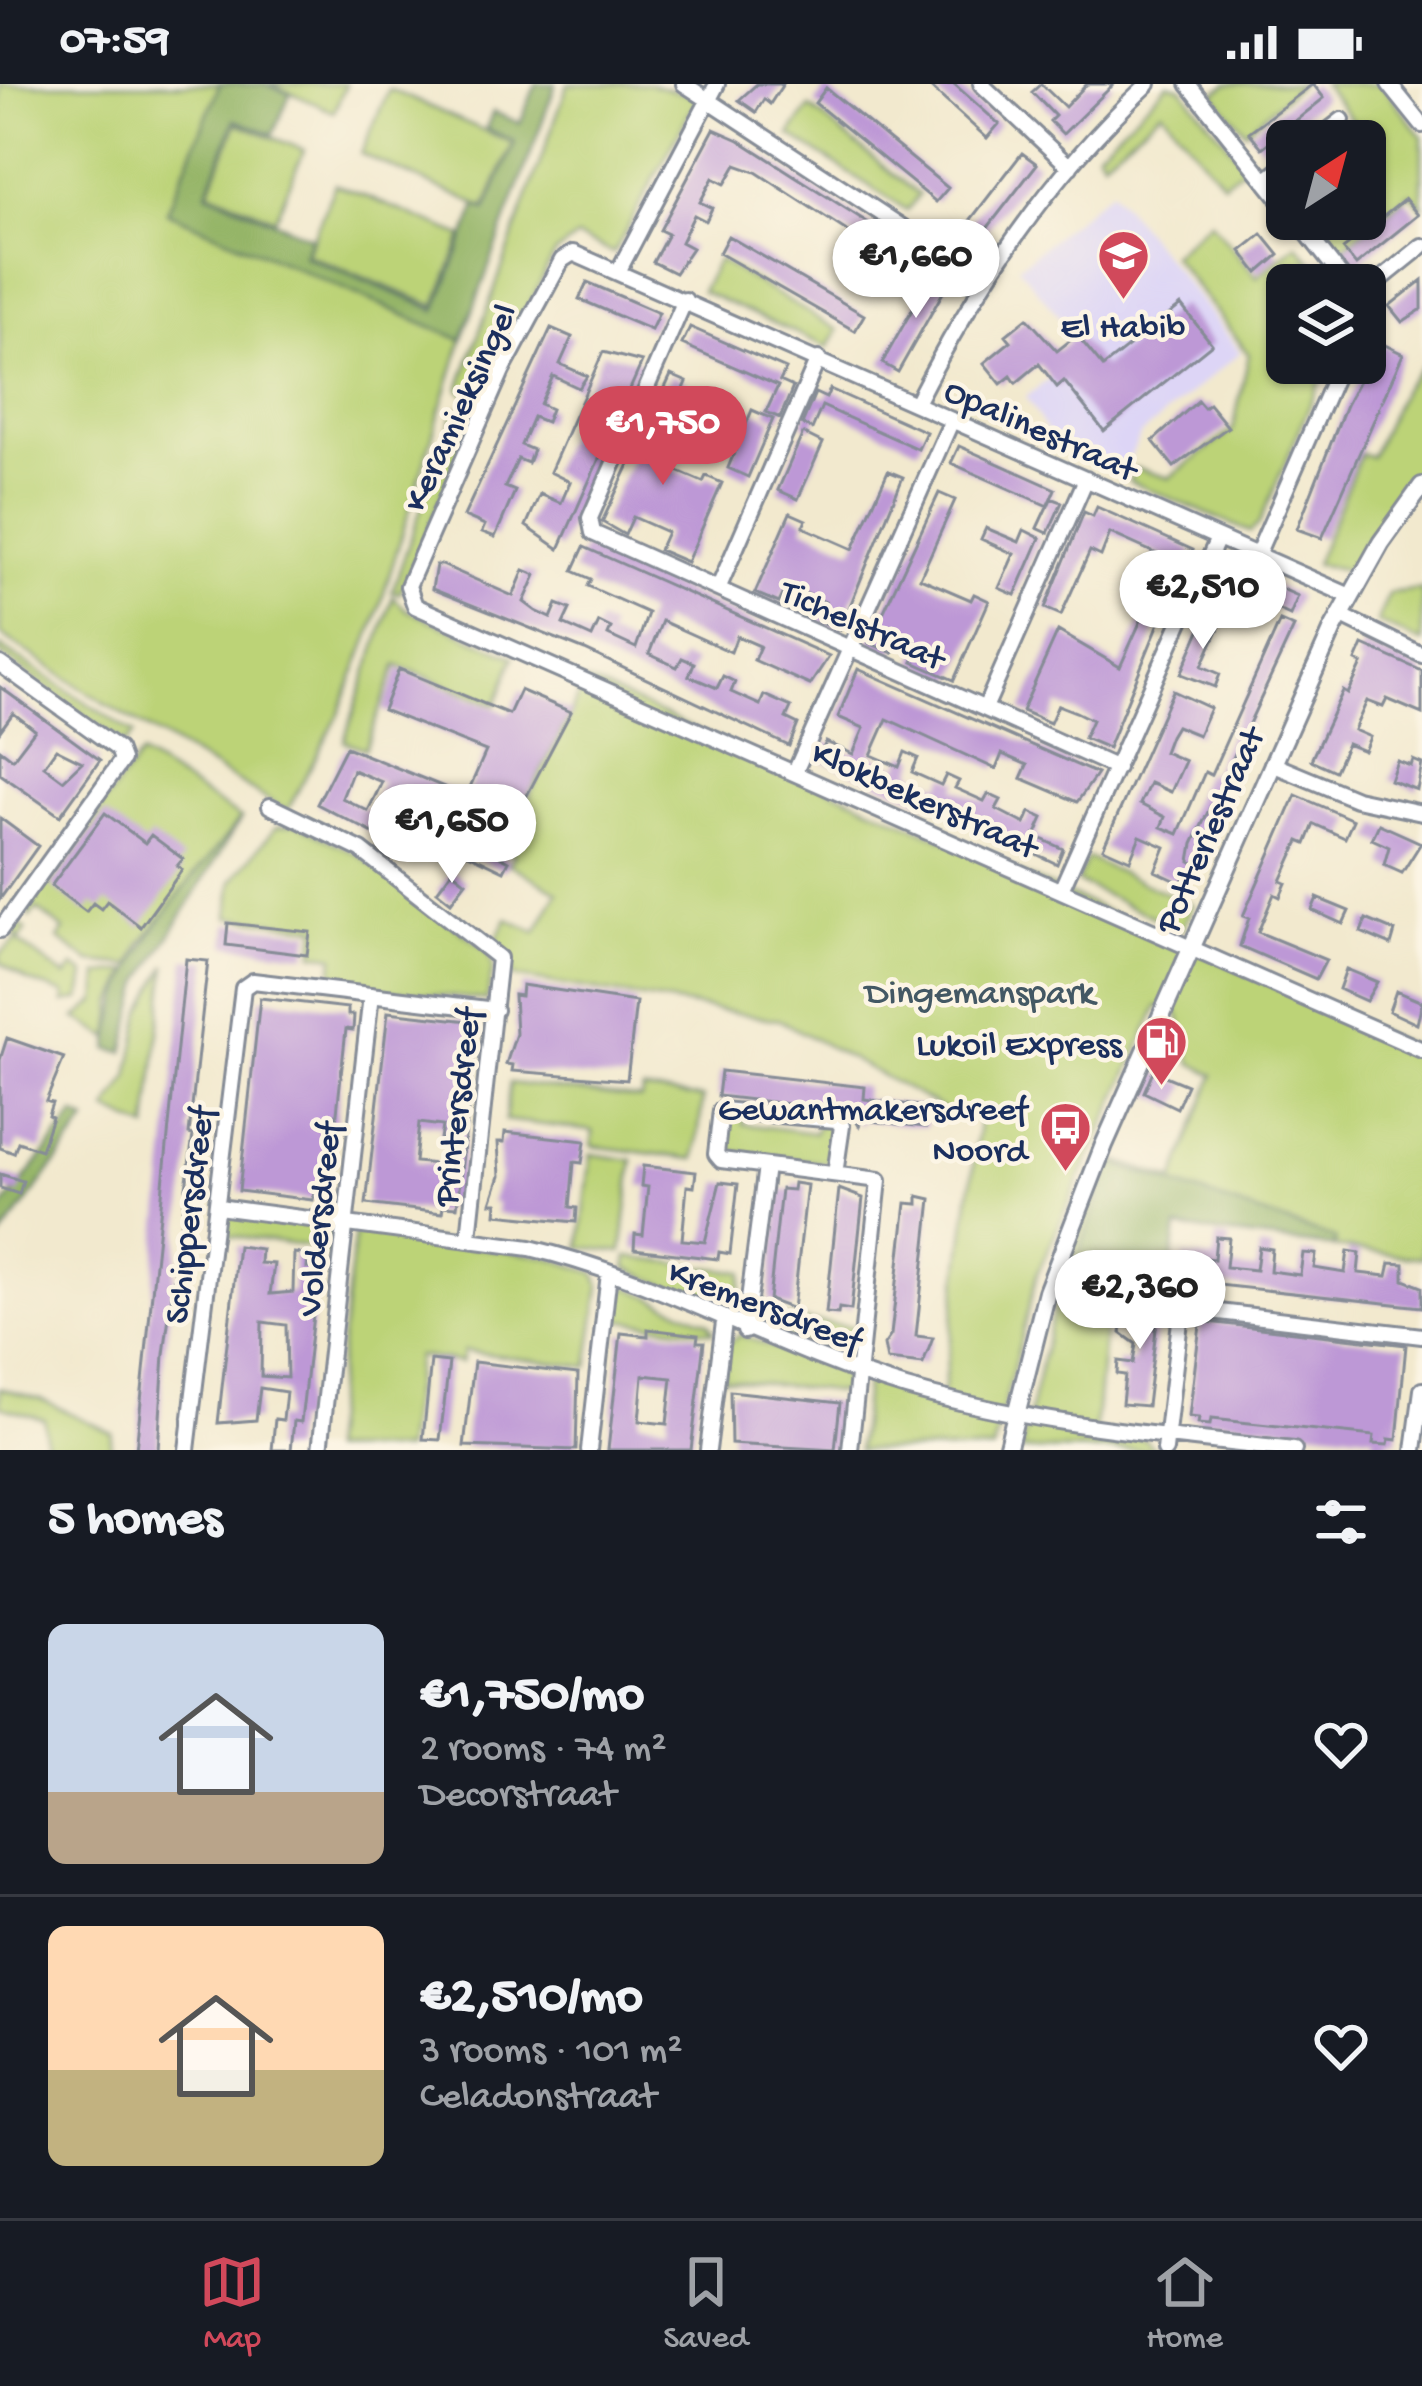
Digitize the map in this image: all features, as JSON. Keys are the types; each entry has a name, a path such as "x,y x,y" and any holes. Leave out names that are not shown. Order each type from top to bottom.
{"street":[{"path":"981,84 1070,167"},
{"path":"916,404 983,280 1070,167 1148,84"},
{"path":"1188,84 1265,181"},
{"path":"1389,84 1422,125"},
{"path":"619,270 702,89 983,280"},
{"path":"1313,240 1331,264"},
{"path":"1386,275 1422,246"},
{"name":"Opalinestraat","path":"578,253 1350,596"},
{"name":"Keramieksingel","path":"410,597 410,580 502,371 562,260 578,253"},
{"name":"Tichelstraat","path":"685,300 589,526 593,533 1117,767"},
{"path":"718,590 818,359"},
{"path":"1257,554 1333,384"},
{"path":"795,772 952,420"},
{"path":"985,708 1086,479"},
{"name":"Potteriestraat","path":"1007,1450 1052,1274 1104,1145 1340,615 1422,486"},
{"path":"1061,890 1218,538"},
{"name":"Klokbekerstraat","path":"410,597 416,606 1422,1050"},
{"path":"1340,615 1422,655"},
{"path":"0,664 118,749 122,760 0,930"},
{"path":"1272,764 1356,799 1422,814"},
{"name":"Printersdreef","path":"270,806 361,850 495,953 498,982 469,1238"},
{"name":"Schippersdreef","path":"187,1450 244,988 253,981 371,995"},
{"path":"371,995 495,1010"},
{"name":"Voldersdreef","path":"320,1450 371,995"},
{"path":"836,1174 842,1126 836,1120 721,1110 718,1158 880,1184 850,1450"},
{"path":"745,1330 766,1166"},
{"name":"Kremersdreef","path":"218,1207 542,1250 909,1389 1166,1443 1294,1450"},
{"path":"589,1450 609,1273"},
{"path":"1166,1443 1180,1321 1194,1309 1422,1336"},
{"path":"708,1450 724,1322"},
{"path":"1414,1450 1422,1390"}],"shaded area":[{"name":"El Habib","path":"1111,190 1241,352 1141,434 1121,476 1059,450 1026,397 1079,355 1068,340 1074,334 1018,267"}],"green space":[{"path":"0,84 220,84 167,212 462,340 375,622 339,714 287,811 106,704 0,634"},
{"path":"220,84 265,84 290,94 273,134 235,120 207,193 311,237 304,256 436,310 477,206 486,210 515,142 486,128 493,112 520,123 536,84 556,84 462,340 167,212"},
{"path":"271,84 346,84 334,112"},
{"path":"568,84 650,84 698,97 614,253 577,237 554,254 488,390 476,404 459,389"},
{"path":"1168,84 1181,87 1246,166 1223,183 1162,110 1103,160 1097,152"},
{"path":"1227,84 1300,84 1245,131 1214,94"},
{"path":"1323,84 1381,84 1422,136 1422,207 1410,193 1386,213 1386,120 1352,120"},
{"path":"389,89 513,143 485,208 361,154"},
{"path":"810,107 919,195 907,210 790,135"},
{"path":"237,123 304,150 275,219 209,191"},
{"path":"335,184 463,236 435,306 306,254"},
{"path":"1210,221 1257,277 1266,270 1266,384 1319,384 1259,524 1250,532 1129,481 1135,468 1169,478 1233,430 1249,354 1171,255"},
{"path":"1297,244 1314,264 1273,264"},
{"path":"718,260 838,330 828,347 701,291"},
{"path":"1422,366 1422,464 1347,570 1315,564 1361,454 1371,456 1402,390"},
{"path":"456,408 467,411 473,422 400,593 392,592"},
{"path":"1422,589 1422,643 1377,622 1389,593"},
{"path":"393,597 407,610 514,657 496,705 397,665 365,749 344,741"},
{"path":"0,646 134,734 125,744 0,654"},
{"name":"Dingemanspark","path":"586,681 1422,1051 1422,1258 1177,1228 1168,1289 1109,1281 1095,1432 1145,1439 1155,1450 1021,1450 1061,1277 1106,1157 1174,1180 1214,1075 1192,1063 1178,1013 1158,1006 1037,1274 993,1450 858,1450 866,1379 942,1399 980,1117 944,1109 779,1020 514,977 496,940 507,919 536,932 558,892 509,864 514,854 503,849"},
{"path":"141,755 241,818 141,943 131,966 90,962 58,939 64,930 37,909 30,917 26,903"},
{"path":"241,818 141,983 124,1052 109,1049 115,1014 140,953 176,898"},
{"path":"296,824 357,854 488,951 493,966 487,1000 332,985 334,956 314,953 316,927 229,917 232,881 276,827"},
{"path":"1087,858 1193,905 1182,930 1077,882"},
{"path":"16,922 26,930 19,942 66,977 74,967 85,974 81,999 64,1003 65,994 28,981 0,962 0,954 18,938 10,931"},
{"path":"167,965 148,1129 107,1110 129,1077 142,1011"},
{"path":"129,971 114,1003 110,1038 76,1018 97,1001 99,974"},
{"path":"510,1083 641,1099 643,1090 703,1098 695,1159 592,1146 593,1131 505,1120"},
{"path":"729,1111 744,1112 743,1124 814,1133 820,1122 834,1124 828,1163 724,1151"},
{"path":"75,1115 87,1121 0,1239 0,1211"},
{"path":"591,1154 633,1160 622,1252 580,1247"},
{"path":"1112,1163 1336,1239 1334,1247 1177,1228 1168,1289 1072,1271"},
{"path":"225,1212 336,1226 332,1255 315,1252 315,1247 223,1235"},
{"path":"355,1230 547,1257 595,1273 600,1286 588,1367 464,1351 461,1362 417,1356 404,1450 328,1450"},
{"path":"628,1257 743,1272 738,1309 728,1312 626,1268"},
{"path":"628,1287 708,1322 713,1332 612,1319 616,1294"},
{"path":"758,1314 855,1327 851,1357 757,1325"},
{"path":"740,1335 842,1372 846,1393 723,1378 728,1343"},
{"path":"0,1388 40,1399 112,1433 110,1450 46,1450 44,1419 0,1406"}],"building":[{"path":"757,84 783,84 770,104 764,99 756,112 739,100"},
{"path":"927,84 954,84 999,124 987,138"},
{"path":"1041,84 1065,107 1087,84 1114,84 1063,134 1050,121 1055,116 1032,92"},
{"path":"1313,84 1324,98 1297,120 1266,120 1262,148 1249,132"},
{"path":"826,88 948,188 936,202 815,103"},
{"path":"714,129 739,140 906,247 896,263 756,172 736,165 725,184 713,178 700,202 712,208 706,221 694,215 681,242 692,248 675,273 653,262 668,234 660,230"},
{"path":"1022,153 1037,164 972,248 958,236"},
{"path":"1405,199 1418,215 1357,264 1355,264 1343,249 1354,240 1386,240 1386,214"},
{"path":"1262,234 1279,255 1258,273 1241,251"},
{"path":"728,236 864,315 855,331 719,253"},
{"path":"934,271 950,280 898,372 882,363"},
{"path":"1422,280 1422,309 1402,322 1389,306"},
{"path":"587,282 659,313 651,330 579,299"},
{"path":"1181,305 1212,344 1104,431 1064,381 1057,387 1039,364 1016,383 1011,376 1001,384 984,363 1011,341 1006,335 1027,318 1057,351 1077,335 1103,367"},
{"path":"690,327 786,369 780,381 793,387 780,418 766,412 778,386 682,344"},
{"path":"551,328 572,337 560,364 587,376 579,388 553,376 540,404 551,409 546,422 533,417 521,445 533,450 528,463 518,459 505,487 515,491 495,537 482,532 485,525 464,516"},
{"path":"1386,346 1403,354 1322,538 1297,529 1357,384 1386,384"},
{"path":"603,352 642,362 559,549 526,526 540,494 561,503 570,482 550,472"},
{"path":"671,375 687,382 652,460 703,482 706,476 722,483 687,562 659,550 667,532 633,517 625,535 602,522"},
{"path":"830,389 926,432 918,449 822,406 812,429 802,424 815,393 826,398"},
{"path":"1198,401 1204,408 1209,404 1228,427 1174,467 1153,441"},
{"path":"752,410 773,419 748,477 728,468"},
{"path":"803,433 823,443 798,499 778,490"},
{"path":"959,446 1055,489 1048,506 951,463"},
{"path":"888,471 903,477 840,630 817,620 825,602 807,594 787,586 779,603 755,593 790,513 806,520 803,527 853,549"},
{"path":"939,493 955,500 920,578 971,600 974,594 989,601 954,680 913,662 921,645 901,635 893,653 869,643"},
{"path":"1051,498 1062,502 1048,533 1037,528"},
{"path":"1097,507 1193,550 1186,567 1110,533 1101,556 1090,551 1061,615 1045,608 1084,512 1093,516"},
{"path":"986,528 1019,542 1024,530 1040,538 1015,595 999,588 1014,554 981,539"},
{"path":"584,547 829,656 810,685 754,660 760,646 737,636 731,652 662,621 649,654 677,667 682,658 694,663 689,676 717,688 723,676 735,682 731,692 760,705 764,695 791,707 786,718 798,724 789,746 585,650 432,589 436,565 442,565 513,596 524,570 536,575 524,602 536,611 551,618 557,604 570,609 563,624 592,637 599,622 611,628 608,635 636,648 648,613 588,586 591,579 573,571"},
{"path":"1237,569 1298,596 1290,615 1229,587"},
{"path":"1155,589 1170,596 1108,748 1084,738 1092,720 1076,712 1058,705 1050,723 1022,711 1058,631 1120,667"},
{"path":"1208,612 1223,619 1202,666 1220,674 1215,687 1181,674"},
{"path":"1280,621 1294,627 1193,844 1190,861 1196,864 1191,874 1186,872 1181,883 1155,871 1165,847 1140,836 1130,860 1103,848 1173,691 1210,708 1198,735 1176,726 1170,736 1164,752 1185,761 1171,792 1150,783 1140,804 1165,817 1161,827 1178,834 1205,772 1211,775"},
{"path":"1363,645 1422,671 1422,714 1387,699 1383,707 1367,701 1354,730 1370,737 1364,751 1347,744 1335,771 1311,760 1343,691 1348,694 1362,664 1356,661"},
{"path":"399,669 509,714 520,690 571,712 496,854 509,861 504,871 458,849 471,817 439,804 435,814 392,796 373,833 317,804 346,747 466,796 486,751 383,710","holes":["353,770 382,782 368,811 342,798"]},
{"path":"858,669 1097,774 1077,802 1021,778 1027,765 1002,754 996,769 887,719 871,755 899,767 905,752 918,758 912,772 941,785 946,775 959,781 955,788 984,801 988,794 1001,800 996,809 1025,824 1030,812 1043,818 1035,836 1063,849 1057,864 931,804 818,759 826,742 853,754 864,728 838,717"},
{"path":"0,687 100,760 60,816 0,774 0,749 13,759 35,730 13,713 0,731","holes":["56,749 82,762 63,780 44,766"]},
{"path":"1413,760 1422,764 1417,790 1390,780 1397,761 1411,766"},
{"path":"1296,795 1353,820 1345,838 1314,824 1306,844 1299,841 1281,881 1286,883 1280,897 1274,894 1258,932 1326,960 1316,979 1240,946 1249,918 1243,916"},
{"path":"105,813 145,843 151,835 183,859 177,866 182,870 141,927 107,901 101,909 93,903 86,912 51,886"},
{"path":"0,818 38,846 0,899"},
{"path":"1379,824 1421,843 1402,873 1384,865 1389,847 1372,839"},
{"path":"452,871 466,882 451,902 437,891"},
{"path":"1317,898 1349,911 1343,924 1312,910"},
{"path":"1366,919 1395,931 1391,945 1361,932"},
{"path":"228,923 310,932 307,955 226,945"},
{"path":"186,959 208,961 189,1134 193,1135 164,1354 158,1450 136,1450"},
{"path":"1346,969 1377,982 1366,1001 1339,989"},
{"path":"522,985 636,1002 627,1080 512,1071 513,1065 506,1064 516,1034 514,995 521,996"},
{"path":"1396,991 1422,1002 1417,1024 1389,1011"},
{"path":"260,998 348,1008 348,1015 354,1015 353,1030 346,1029 328,1196 314,1194 313,1200 239,1191"},
{"path":"388,1012 478,1022 457,1207 443,1206 442,1213 366,1204","holes":["419,1123 442,1126 440,1139 450,1140 447,1165 415,1162"]},
{"path":"7,1038 64,1058 46,1101 52,1103 48,1115 52,1117 41,1150 18,1142 14,1153 0,1148 0,1060"},
{"path":"721,1071 865,1087 864,1099 928,1107 926,1127 862,1120 859,1126 850,1111 718,1096"},
{"path":"1153,1071 1187,1085 1177,1108 1144,1092"},
{"path":"505,1132 585,1141 582,1163 574,1162 570,1207 577,1208 576,1222 496,1214 497,1203 491,1203 500,1176 498,1142 504,1142"},
{"path":"643,1166 696,1172 694,1187 687,1186 682,1240 705,1242 720,1182 738,1184 730,1254 719,1252 718,1259 634,1249 635,1234 643,1235 648,1187 641,1186"},
{"path":"0,1174 23,1181 19,1194 0,1188"},
{"path":"794,1183 807,1185 793,1309 769,1300 781,1189 793,1190"},
{"path":"839,1189 863,1198 851,1310 839,1308 838,1314 826,1313"},
{"path":"918,1196 931,1199 916,1336 933,1338 923,1364 887,1360 884,1345 891,1335 906,1203 918,1204"},
{"path":"1216,1237 1229,1238 1226,1267 1256,1270 1259,1247 1272,1249 1270,1271 1300,1275 1303,1253 1316,1254 1314,1268 1345,1273 1348,1251 1360,1253 1358,1273 1387,1276 1390,1263 1404,1264 1404,1280 1422,1287 1422,1307 1182,1281 1184,1256 1214,1259"},
{"path":"238,1246 261,1249 260,1263 274,1264 270,1294 293,1292 294,1253 308,1255 307,1268 318,1270 301,1422 294,1421 291,1450 272,1450 275,1419 283,1420 286,1392 260,1388 256,1420 218,1423","holes":["262,1322 286,1325 287,1378 261,1376"]},
{"path":"1141,1293 1160,1295 1147,1406 1122,1404 1125,1375 1117,1374 1118,1361 1133,1363 1136,1344 1121,1333 1123,1320 1138,1321"},
{"path":"1208,1322 1406,1345 1397,1440 1373,1444 1374,1436 1211,1419 1210,1425 1198,1424 1199,1418 1189,1417 1200,1325"},
{"path":"648,1329 698,1335 697,1342 704,1342 691,1450 608,1450 621,1333 648,1336","holes":["643,1375 672,1378 667,1424 639,1421"]},
{"path":"431,1360 449,1362 440,1440 423,1439"},
{"path":"474,1362 578,1374 576,1450 464,1446"},
{"path":"730,1391 840,1403 835,1450 731,1444"}],"place":[{"name":"El Habib","path":"1123,301"},
{"name":"Lukoil Express","path":"1161,1087"},
{"name":"Gewantmakersdreef Noord","path":"1066,1173"}]}
